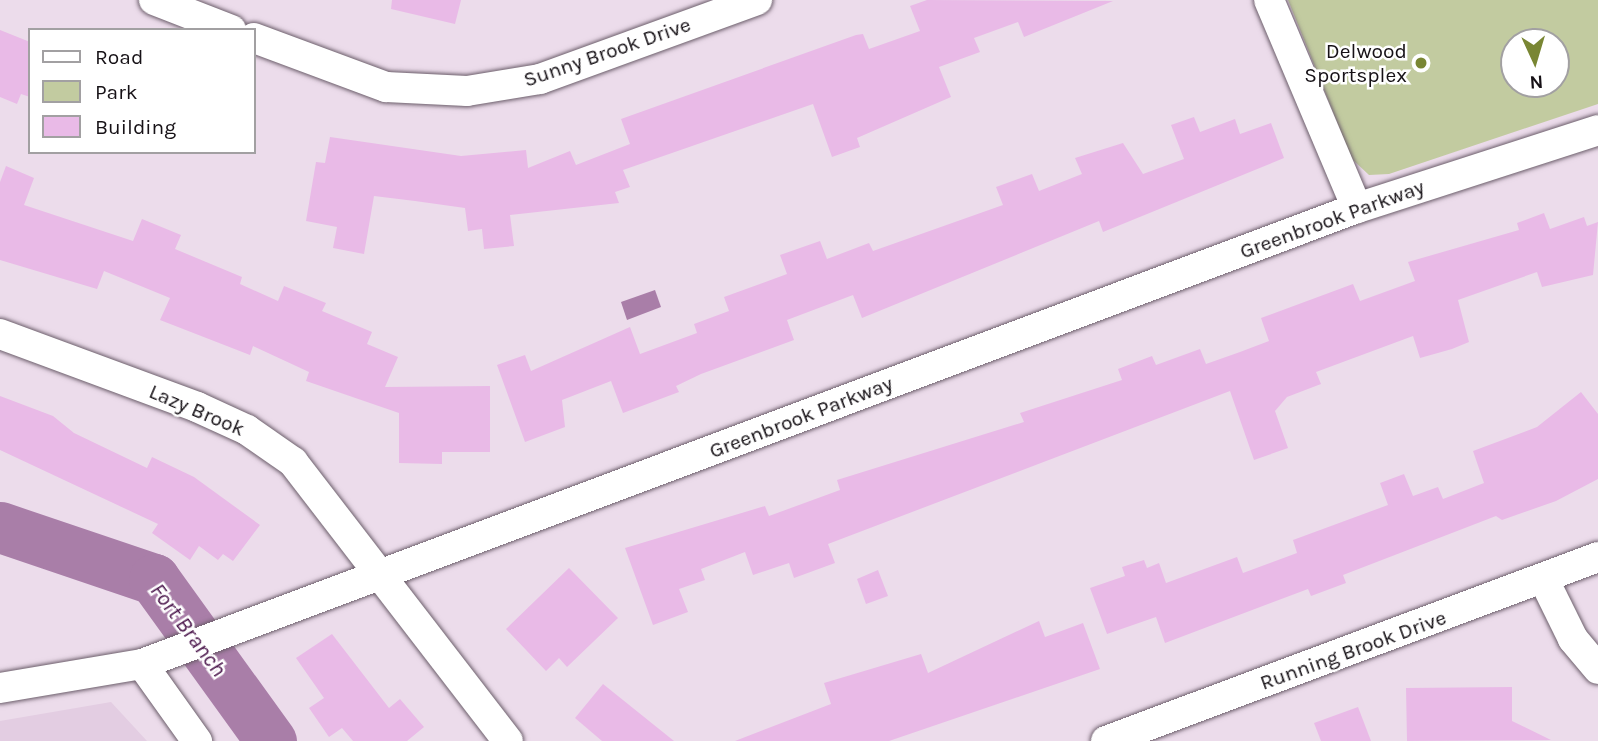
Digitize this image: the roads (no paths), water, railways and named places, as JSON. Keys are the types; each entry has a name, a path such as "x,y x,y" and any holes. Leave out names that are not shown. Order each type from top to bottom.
{"street":[{"path":"154,0 226,28"},
{"name":"Sunny Brook Drive","path":"256,39 386,87 467,91 540,79 757,0"},
{"path":"1269,0 1357,208"},
{"name":"Greenbrook Parkway","path":"0,688 155,659 1357,208 1598,130"},
{"name":"Lazy Brook","path":"0,334 247,430 293,462 384,573"},
{"name":"Running Brook Drive","path":"1106,741 1544,580 1598,557"},
{"path":"384,573 508,741"},
{"path":"1544,580 1573,639 1598,669"},
{"path":"155,659 197,741"}],"waterway":[{"name":"Fort Branch","path":"0,527 154,579 271,741"}],"place":[{"name":"Delwood Sportsplex","path":"1421,63"}]}
